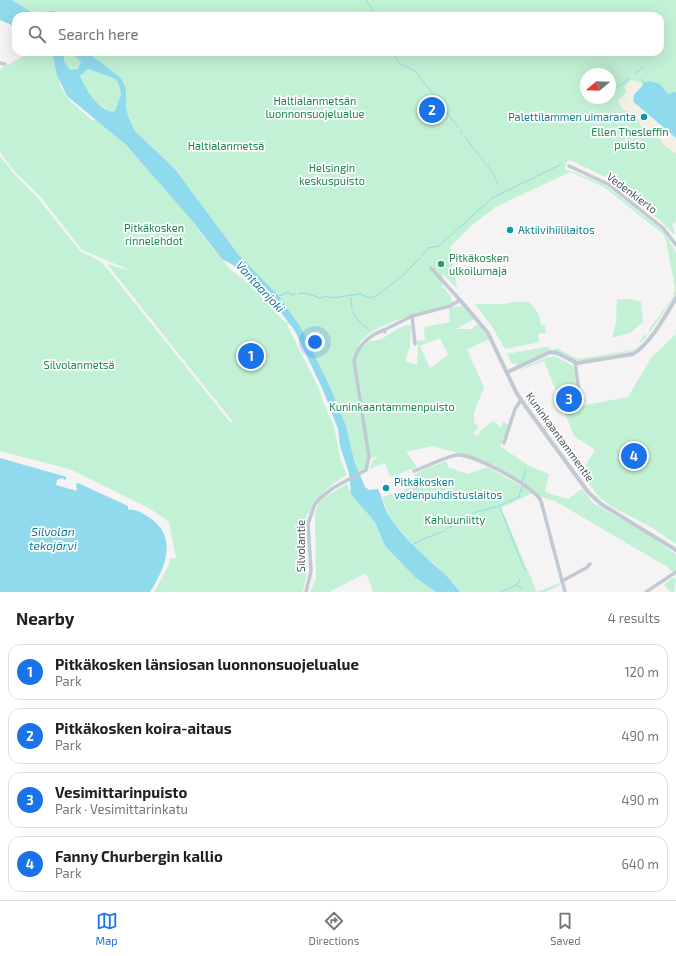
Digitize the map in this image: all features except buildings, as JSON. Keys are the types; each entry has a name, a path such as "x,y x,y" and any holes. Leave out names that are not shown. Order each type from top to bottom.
{"street":[{"path":"0,63 4,64"},
{"name":"Vedenkierto","path":"569,166 606,183 673,236 676,245"},
{"name":"Kuninkaantammentie","path":"431,268 488,333 521,400 583,486 598,502 676,550"},
{"path":"508,372 550,352 557,353 575,362 630,355 637,352 661,323 676,298"},
{"path":"415,344 412,316 450,306 460,300"},
{"name":"Silvolantie","path":"306,592 311,571 308,524 310,514 320,499 344,482 362,473 367,468 369,457 354,361 356,351 374,334 384,331 412,316"},
{"path":"575,362 580,400"},
{"path":"505,444 516,409 521,400"},
{"path":"414,471 459,455 482,463 532,491 540,501 565,592"},
{"path":"562,581 586,568 590,564"},
{"path":"646,592 676,572"}],"green space":[{"path":"12,0 676,0 676,222 672,224 675,233 673,234 663,223 610,179 570,160 566,163 565,169 604,184 667,234 666,235 676,253 676,294 650,332 648,331 673,297 675,288 666,240 663,234 604,187 570,172 496,207 472,225 450,247 457,289 443,274 442,286 450,295 453,303 387,324 365,337 358,345 361,349 369,341 375,341 400,328 411,325 410,347 405,361 417,365 418,346 416,341 425,340 424,327 450,322 449,308 462,306 474,319 456,329 472,329 477,324 490,339 467,349 484,387 474,413 474,422 479,427 473,433 477,436 482,429 493,421 501,428 503,422 509,425 505,438 500,446 529,466 549,474 545,492 568,499 582,489 593,503 650,536 676,554 676,572 671,571 669,568 555,501 541,497 534,490 483,460 433,446 406,452 417,467 390,477 385,463 369,469 373,460 380,456 368,459 367,467 359,471 354,460 346,426 295,319 287,325 319,389 334,426 340,458 347,475 325,491 315,502 309,514 307,513 304,531 307,571 303,592 154,592 169,565 170,558 176,559 169,522 149,508 72,470 0,451 0,156 15,175 36,196 81,252 102,262 230,422 233,422 107,264 132,271 82,250 40,196 14,171 0,152 0,69 24,56 56,56 60,85 68,99 92,120 101,122 120,139 189,216 202,235 231,270 247,282 251,288 260,293 264,301 286,323 293,316 279,296 238,254 175,169 135,131 128,116 126,106 126,89 91,56 664,56 664,12 31,12","holes":["440,338 448,355 430,368 420,346"]},
{"path":"64,56 75,56 81,62 75,70 70,70 64,61"},
{"path":"88,69 113,78 118,82 121,94 115,111 110,111 99,104 93,99 85,87 80,76"},
{"path":"617,299 630,299 641,302 643,322 630,333 612,338 616,322"},
{"path":"530,302 539,315 541,325 545,325 546,333 538,334 539,342 505,349 491,325 475,304 502,304"},
{"path":"645,334 647,336 636,347"},
{"path":"676,334 676,544 651,527 612,507 598,496 581,473 595,450 574,436 544,361 515,372 543,359 555,356 573,366 580,406 628,397 651,358"},
{"path":"549,347 550,350 517,366 516,363 512,364 507,354"},
{"path":"556,348 578,359 632,350 636,348 633,351 583,360 576,360 554,350"},
{"name":"Kahluuniitty","path":"446,461 448,467 467,474 488,467 533,493 501,508 537,592 460,592 454,583 443,574 434,563 424,557 390,518 382,497 418,485 414,474"},
{"path":"347,484 352,494 375,522 385,546 397,559 436,592 373,592 366,573 329,592 310,592 316,579 315,512 320,500"},
{"path":"673,577 676,580 674,592 670,592 664,585"},
{"path":"560,583 560,585 546,592 537,592"}],"sand":[{"name":"Palettilammen uimaranta","path":"631,80 637,81 643,85 638,91 634,103 676,138 676,154 665,146 657,136 640,125 639,120 628,111 624,111 618,101 627,91 624,87"}],"water":[{"path":"0,0 12,0 31,12 12,12 12,25 0,20"},
{"name":"Vantaanjoki","path":"53,56 64,56 64,61 70,70 77,69 81,62 75,56 92,56 121,78 126,89 126,106 128,116 135,131 175,169 238,254 279,296 301,328 330,387 346,426 354,460 365,487 369,490 378,489 387,512 395,525 420,552 444,573 460,592 436,592 415,577 385,546 375,522 351,494 349,473 340,446 338,429 323,390 295,331 283,315 233,265 222,259 190,218 125,144 67,96 57,75","holes":["88,69 113,78 118,82 121,94 115,111 110,111 99,105 85,87 80,76"]},
{"path":"650,81 660,84 668,94 676,92 676,138 633,101 634,95 643,83"},
{"name":"Silvolan tekojärvi","path":"0,458 67,477 65,480 62,478 57,480 56,485 77,491 76,484 78,483 128,506 128,510 140,512 157,524 163,532 166,542 165,562 150,592 0,592"}],"waterway":[{"path":"366,0 374,12"},
{"path":"395,56 399,63 415,71 458,127"},
{"path":"635,74 644,67"},
{"path":"616,88 630,78"},
{"path":"641,79 644,83"},
{"path":"465,137 493,173 498,185"},
{"path":"422,256 428,248 439,246 492,198 560,165"},
{"path":"298,294 305,293 320,298 326,296 332,298 360,294 371,298 379,294 402,276 420,258"},
{"name":"Vantaanjoki","path":"279,296 288,292 292,295 295,294"},
{"path":"351,298 352,309"},
{"path":"353,312 357,319 369,330"},
{"path":"568,404 565,397 574,393"},
{"path":"522,482 526,470"},
{"path":"447,529 476,512 498,506 519,497 522,486"},
{"path":"500,507 525,571"},
{"path":"412,545 444,531"},
{"path":"517,585 520,579"},
{"path":"500,592 517,585 522,589"}],"place":[{"name":"Pitkäkosken koira-aitaus","path":"432,110"},
{"name":"Palettilammen uimaranta","path":"644,117"},
{"name":"Aktiivihiililaitos","path":"510,230"},
{"name":"Pitkäkosken ulkoilumaja","path":"441,264"},
{"name":"Pitkäkosken länsiosan luonnonsuojelualue","path":"251,356"},
{"name":"Vesimittarinpuisto","path":"569,399"},
{"name":"Fanny Churbergin kallio","path":"634,456"},
{"name":"Pitkäkosken vedenpuhdistuslaitos","path":"386,488"}],"park label":[{"name":"Haltialanmetsän luonnonsuojelualue","path":"315,107"},
{"name":"Ellen Thesleffin puisto","path":"630,138"},
{"name":"Haltialanmetsä","path":"226,146"},
{"name":"Helsingin keskuspuisto","path":"332,174"},
{"name":"Pitkäkosken rinnelehdot","path":"154,234"},
{"name":"Silvolanmetsä","path":"79,365"},
{"name":"Kuninkaantammenpuisto","path":"392,407"}]}
